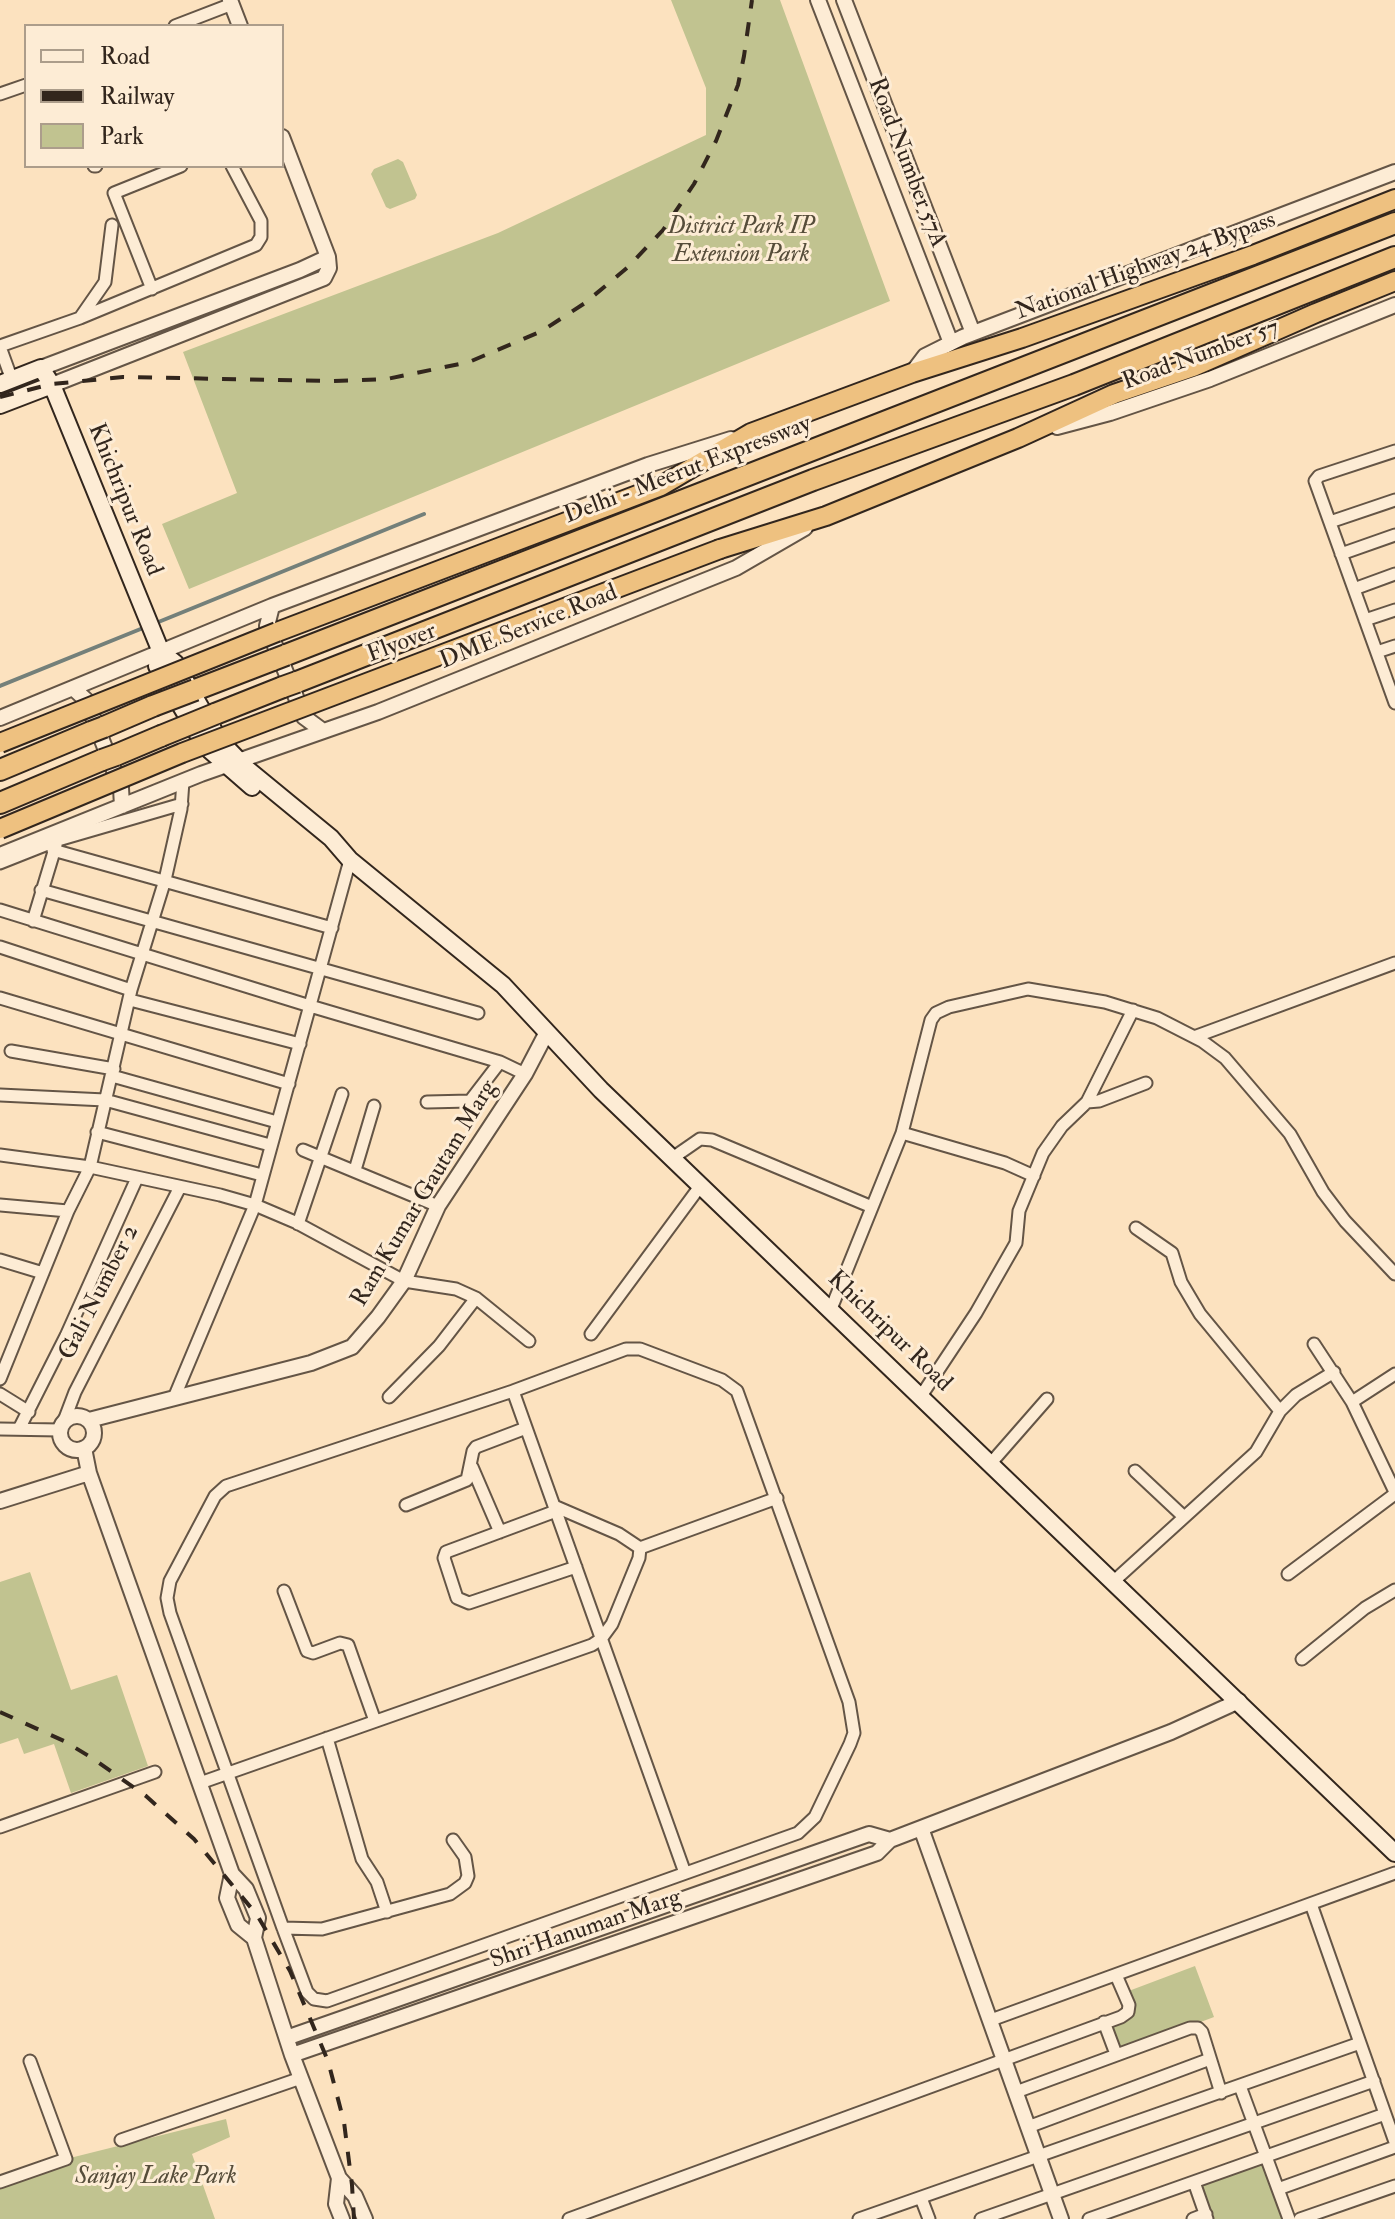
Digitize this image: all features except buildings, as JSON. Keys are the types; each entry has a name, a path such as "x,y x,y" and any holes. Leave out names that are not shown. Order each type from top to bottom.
{"highway":[{"name":"National Highway 24 Bypass","path":"751,433 912,373 1022,338 1253,255 1395,199"},
{"name":"Delhi - Meerut Expressway","path":"0,770 153,706 1395,223"},
{"path":"0,803 290,684 813,480 1074,385 1395,257"},
{"name":"Flyover","path":"0,829 182,753 720,549 826,516 1018,438 1114,394 1193,367 1395,281"},
{"path":"0,743 188,666 661,486 751,433"}],"main road":[{"path":"6,382 41,368"},
{"name":"Khichripur Road","path":"41,368 52,385 161,652 175,663 233,762 331,838 346,857 503,985 601,1090 1395,1853"},
{"path":"0,405 52,385"}],"street":[{"name":"Road Number 57A","path":"818,0 951,343"},
{"name":"Road Number 57A","path":"844,0 973,333"},
{"path":"180,24 231,2 239,24"},
{"path":"0,94 24,86"},
{"path":"52,385 315,283 328,273 328,257 284,142"},
{"path":"152,289 114,193 176,168"},
{"path":"6,382 0,346 80,318 256,245 261,237 261,221 233,168"},
{"path":"912,373 925,356 973,333 1395,172"},
{"path":"80,318 105,282 112,225"},
{"path":"41,368 328,257"},
{"name":"Road Number 57","path":"1018,438 1110,413 1210,379 1395,305"},
{"path":"0,718 272,606 648,465 751,433"},
{"path":"1395,451 1319,476 1315,481 1395,703"},
{"path":"1330,522 1395,500"},
{"name":"DME Service Road","path":"0,855 233,762 378,712 736,568 826,516"},
{"path":"1341,554 1395,535"},
{"path":"1354,589 1395,574"},
{"path":"272,606 267,626 304,717 323,731"},
{"path":"1365,620 1395,610"},
{"path":"1377,652 1395,646"},
{"path":"73,688 86,700 121,788 122,806"},
{"path":"0,1379 68,1211 90,1167 130,995 165,880 182,804 183,781"},
{"path":"0,863 182,804"},
{"path":"56,845 332,928"},
{"path":"33,921 56,845"},
{"path":"174,1398 255,1205 332,928 346,857"},
{"path":"41,890 478,1013"},
{"path":"0,910 500,1062 525,1074"},
{"path":"0,947 130,995 300,1044"},
{"path":"1194,1037 1395,963"},
{"path":"831,1309 902,1133 931,1020 936,1013 949,1007 1038,989 1105,1002 1157,1018 1225,1058 1281,1123 1329,1199 1395,1274"},
{"path":"0,998 289,1084"},
{"path":"921,1396 976,1313 1016,1243 1019,1211 1043,1153 1062,1126 1087,1102 1133,1010"},
{"name":"Ram Kumar Gautam Marg","path":"89,1420 311,1363 352,1347 404,1281 438,1206 525,1074 547,1032"},
{"path":"11,1051 113,1072 277,1122"},
{"path":"427,1102 470,1101 500,1062"},
{"path":"1087,1102 1099,1101 1146,1083"},
{"path":"298,1224 342,1094"},
{"path":"0,1095 105,1100 270,1145"},
{"path":"355,1170 374,1106"},
{"path":"97,1132 262,1175"},
{"path":"902,1133 1005,1163 1034,1176"},
{"path":"674,1157 700,1139 712,1140 872,1207"},
{"path":"303,1150 438,1206"},
{"path":"0,1155 90,1167 255,1205 298,1224 404,1281 456,1289 476,1298 529,1341"},
{"path":"19,1429 137,1178"},
{"path":"591,1334 701,1185"},
{"name":"Gali Number 2","path":"62,1425 118,1303 180,1187"},
{"path":"0,1205 68,1211"},
{"path":"1136,1228 1172,1253 1181,1282 1200,1314 1280,1411"},
{"path":"0,1260 43,1273"},
{"path":"389,1397 439,1346 476,1298"},
{"path":"1288,1574 1395,1493 1352,1402 1314,1344"},
{"path":"626,1349 640,1349 722,1380 737,1391 777,1498 849,1702 854,1733 815,1817 808,1825 798,1833 327,2001 314,1999 307,1992 283,1928 167,1598 170,1581 215,1496 226,1486 513,1391 626,1349"},
{"path":"1114,1581 1256,1452 1280,1411 1296,1395 1334,1372"},
{"path":"1352,1402 1395,1374"},
{"path":"513,1391 685,1873"},
{"path":"0,1394 29,1412"},
{"path":"991,1463 1047,1399"},
{"path":"0,1429 62,1425 77,1415 89,1420 93,1426 93,1439 77,1450 65,1445 62,1425"},
{"path":"406,1505 467,1480 476,1447 526,1428"},
{"path":"84,1448 89,1473 232,1874 246,1889 258,1918 254,1938 289,2037 292,2055 339,2178 355,2196 365,2219"},
{"path":"472,1466 500,1532"},
{"path":"1135,1471 1183,1516"},
{"path":"0,1501 89,1473"},
{"path":"640,1548 777,1498"},
{"path":"576,1567 469,1603 460,1601 444,1554 555,1509 619,1534 640,1548"},
{"path":"200,1783 601,1639 612,1624 639,1558 640,1548"},
{"path":"1302,1659 1365,1608 1395,1590"},
{"path":"284,1591 307,1651 313,1653 340,1643 348,1645 375,1721"},
{"name":"Shri Hanuman Marg","path":"292,2055 877,1853 890,1840 1171,1732 1239,1701"},
{"path":"327,1738 362,1859 377,1882 387,1912"},
{"path":"0,1827 155,1772"},
{"path":"921,1828 1061,2219"},
{"name":"Shri Hanuman Marg","path":"289,2037 869,1834 890,1840"},
{"path":"283,1928 322,1929 450,1894 465,1883 469,1867 453,1840"},
{"path":"991,2020 1395,1873"},
{"path":"232,1874 227,1898 238,1925 254,1938"},
{"path":"1278,2189 1395,2144 1311,1904"},
{"path":"569,2219 1128,2012 1129,2005 1116,1975"},
{"path":"1104,2022 1116,2054"},
{"path":"1016,2092 1116,2054 1190,2028 1198,2028 1202,2032 1221,2093"},
{"path":"859,2219 1360,2043"},
{"path":"1028,2127 1210,2059"},
{"path":"0,2182 66,2159 30,2061"},
{"path":"121,2140 301,2078"},
{"path":"981,2219 1374,2081"},
{"path":"1240,2086 1289,2219"},
{"path":"1089,2219 1385,2114"},
{"path":"339,2178 336,2204 342,2219"},
{"path":"1193,2219 1206,2217 1194,2182"},
{"path":"1300,2219 1395,2186"},
{"path":"921,2198 929,2219"}],"green space":[{"name":"District Park IP Extension Park","path":"671,0 780,0 890,301 189,589 162,524 237,493 183,352 498,233 706,135 706,88"},
{"path":"398,159 403,162 417,195 415,199 390,209 386,207 371,174 374,169"},
{"path":"30,1572 71,1690 117,1675 148,1766 71,1793 54,1744 24,1754 18,1738 0,1744 0,1582"},
{"path":"1195,1966 1214,2017 1121,2052 1110,2024 1135,2015 1126,1992"},
{"name":"Sanjay Lake Park","path":"226,2119 230,2137 192,2154 215,2219 0,2219 0,2181 66,2159"},
{"path":"1265,2161 1285,2219 1211,2219 1198,2184"}],"waterway":[{"path":"156,623 424,514"},
{"path":"0,686 148,626"}],"railway":[{"path":"0,397 52,384 123,377 332,381 387,379 469,362 542,331 585,303 628,267 663,230 694,184 716,141 738,85 752,0"},
{"path":"0,1712 64,1741 146,1796 194,1839 257,1915 290,1971 328,2061 344,2122 354,2219"}]}
